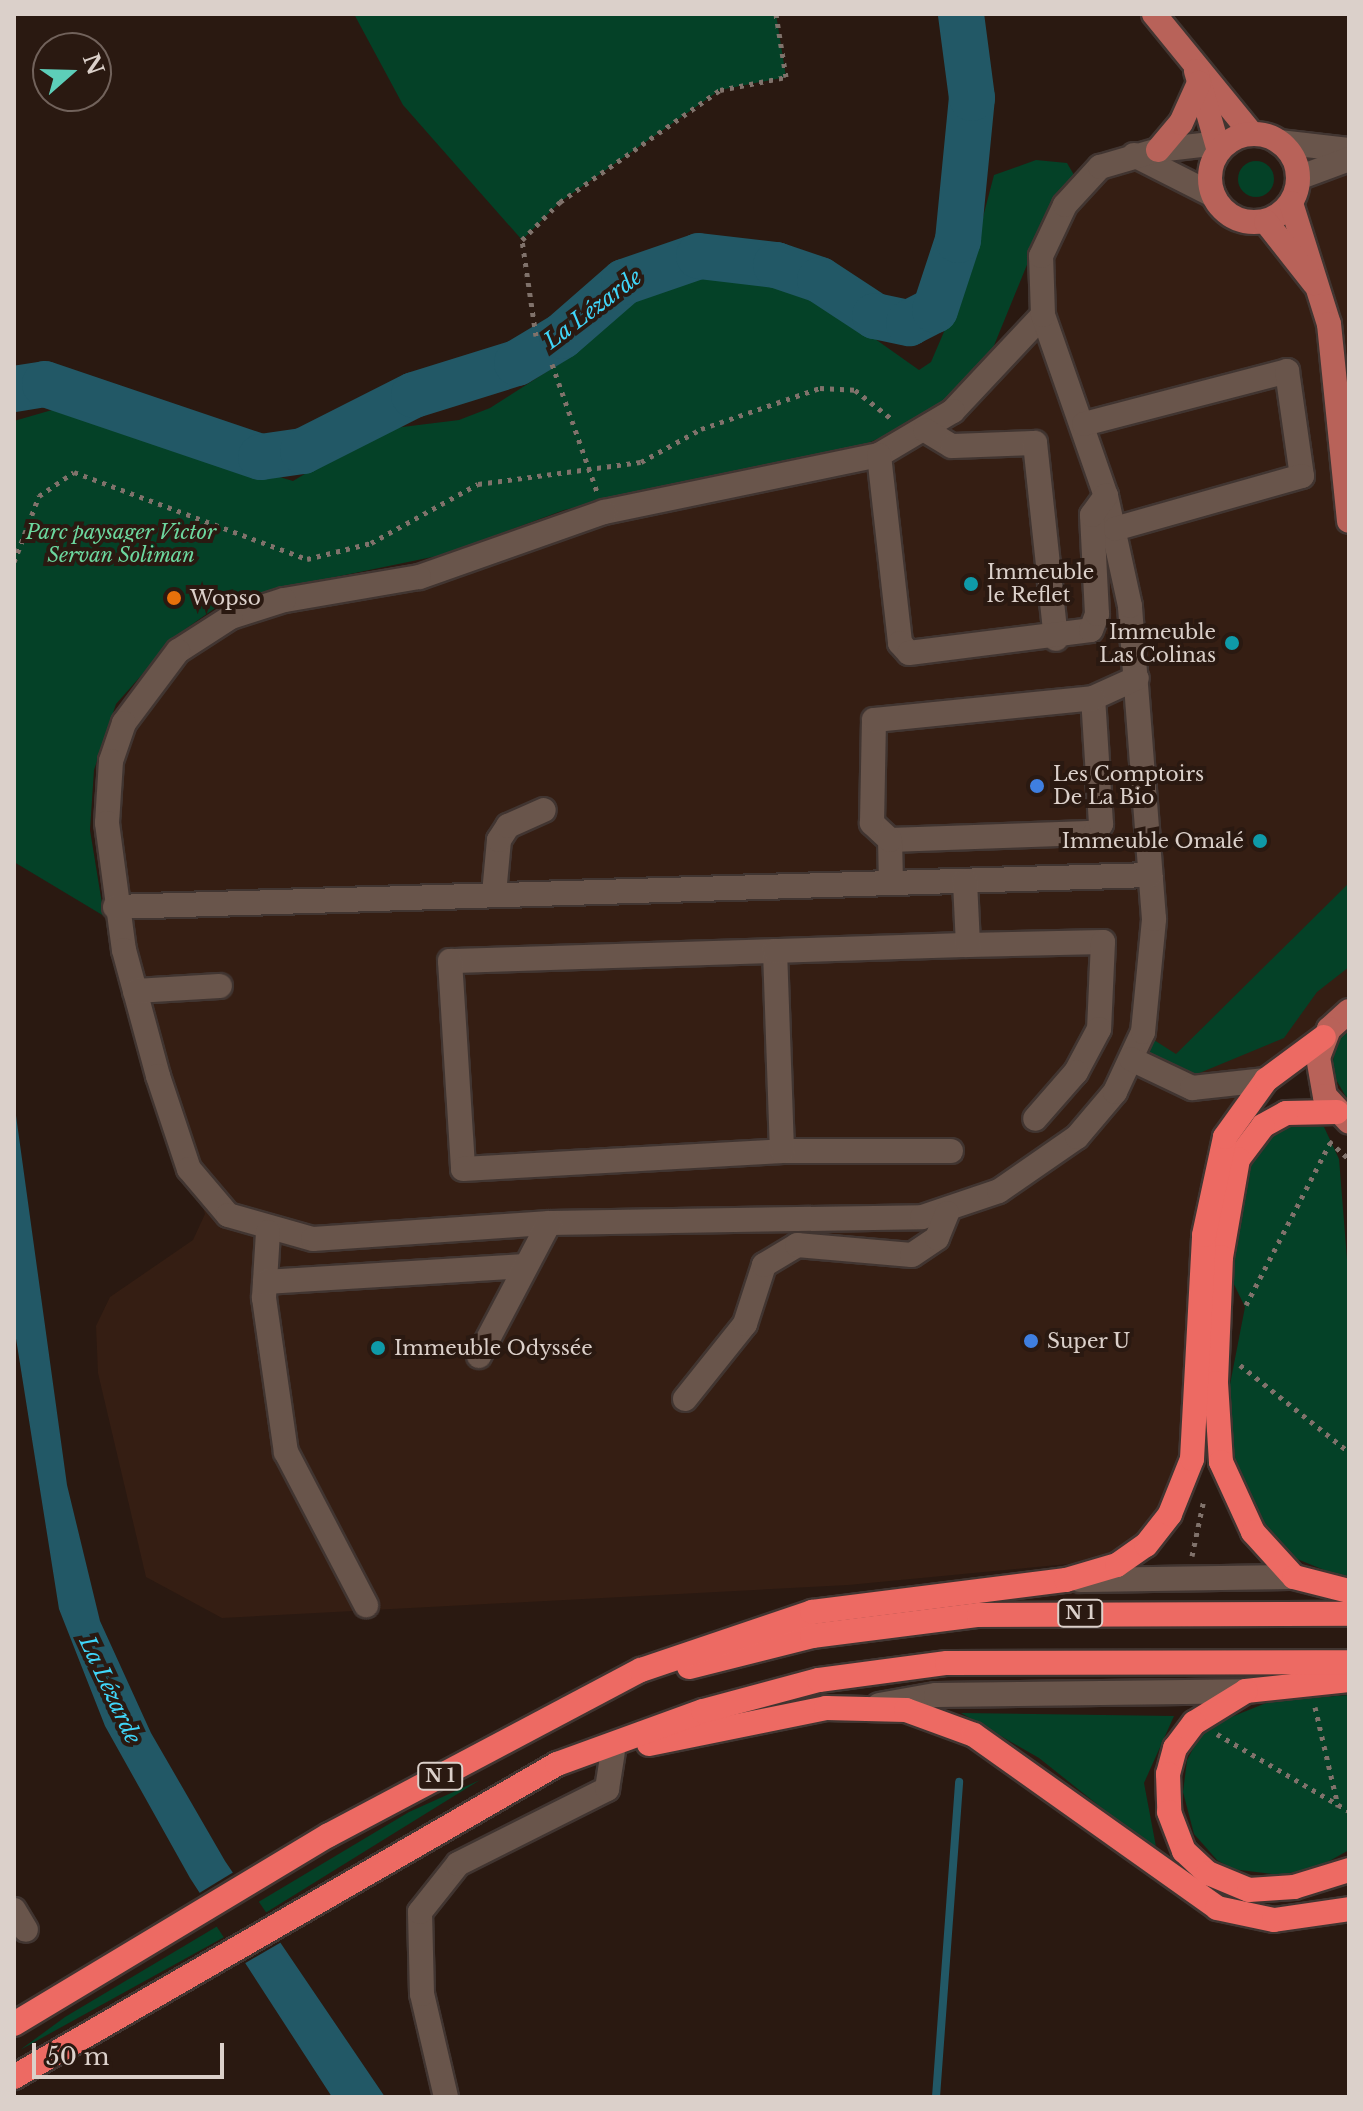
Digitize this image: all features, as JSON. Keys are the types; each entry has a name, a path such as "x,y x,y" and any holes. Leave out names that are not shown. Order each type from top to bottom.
{"highway":[{"path":"551,1716 727,1635 812,1612 1066,1580 1117,1565 1146,1545 1181,1493 1192,1459 1211,1186 1235,1116 1266,1080 1324,1037"},
{"path":"1343,1117 1286,1113 1263,1126 1238,1159 1221,1257 1221,1462 1253,1532 1294,1577 1349,1591"},
{"name":"N 1","path":"14,2022 44,2007 329,1835 551,1716 715,1658 812,1636 979,1615 1349,1614"},
{"name":"N 1","path":"14,2077 349,1878 557,1764 703,1711 819,1680 947,1663 1349,1662"},
{"path":"1349,1680 1246,1691 1194,1723 1175,1748 1168,1774 1169,1812 1184,1851 1208,1873 1249,1890 1294,1887 1349,1870"},
{"path":"557,1764 826,1708 872,1706 939,1719 974,1735 1217,1908 1274,1920 1349,1909"}],"main road":[{"path":"1154,14 1196,72 1252,134 1279,142 1298,178 1291,203 1321,293 1349,521"},
{"path":"1196,72 1221,146 1210,172 1213,195 1230,216 1266,222 1321,293"},
{"path":"1146,153 1181,123 1196,72"},
{"path":"1221,146 1252,134"},
{"path":"1266,222 1291,203"},
{"path":"1343,1117 1318,1077 1324,1037 1349,1011"}],"street":[{"path":"1279,142 1349,150"},
{"path":"1043,315 985,382 916,435 879,455 604,512 419,577 231,617 178,651 140,694 111,761 107,823 115,907 135,991 189,1169 228,1215 268,1232 313,1239 549,1223 947,1213 1025,1177 1077,1137 1131,1059 1150,1006 1155,966 1137,678 1115,529 1084,424 1043,315 1041,256 1065,205 1100,167 1146,153 1221,146"},
{"path":"1146,153 1213,195"},
{"path":"1298,178 1349,159"},
{"path":"1084,424 1287,371 1302,476 1115,529"},
{"path":"916,435 952,446 1035,443 1056,639"},
{"path":"879,455 904,650 1084,635 1095,624 1092,515 1106,496"},
{"path":"891,883 890,840 872,823 874,720 1093,698 1137,678"},
{"path":"890,840 1095,833 1101,824 1093,698"},
{"path":"494,894 499,840 508,826 544,810"},
{"path":"115,907 1151,875"},
{"path":"965,881 968,945"},
{"path":"951,1151 782,1151 463,1169 450,961 1103,942 1099,1029 1076,1072 1035,1119"},
{"path":"775,951 782,1151"},
{"path":"135,991 220,986"},
{"path":"1131,1059 1192,1088 1266,1080"},
{"path":"685,1399 745,1324 764,1265 797,1245 912,1255 937,1238 947,1213"},
{"path":"479,1356 549,1223"},
{"path":"268,1232 265,1282 286,1452 366,1605"},
{"path":"265,1282 526,1266"},
{"path":"1066,1580 1294,1577"},
{"path":"872,1706 936,1695 1246,1691"},
{"path":"446,2097 422,1994 420,1912 458,1864 607,1789 613,1752"}],"path":[{"path":"536,336 522,240 560,202 720,90 786,77 776,14"},
{"path":"552,364 604,512"},
{"path":"14,562 39,496 74,472 307,559 371,543 478,484 590,473 641,462 701,429 838,386 884,410 916,435"},
{"path":"1243,1318 1330,1143"},
{"path":"1238,1379 1240,1354"},
{"path":"1239,1364 1349,1452"},
{"path":"1186,1578 1205,1493 1221,1462"},
{"path":"1315,1707 1338,1806"},
{"path":"1194,1723 1349,1811"}],"shaded area":[{"path":"1134,155 1213,195 1239,220 1257,223 1291,203 1298,178 1349,159 1349,1012 1235,1116 1192,1459 1140,1542 1099,1561 848,1585 222,1618 146,1577 98,1373 96,1326 110,1297 193,1240 205,1214 135,991 111,761 206,629 419,577 604,512 879,455 1019,342 1065,205"}],"green space":[{"path":"354,14 776,14 786,77 720,90 560,202 522,240 403,105"},
{"name":"Parc paysager Victor Servan Soliman","path":"1036,160 1067,163 1074,175 1051,206 993,348 970,380 917,422 861,446 564,510 442,555 228,599 177,635 116,704 94,770 90,830 104,916 14,862 14,421 52,410 293,481 378,430 459,420 490,408 573,355 654,280 714,269 806,290 919,370 931,362 967,278 994,175"},
{"path":"1256,161 1268,167 1274,179 1268,191 1256,197 1244,191 1238,179 1244,167"},
{"path":"1349,883 1349,967 1317,992 1284,1038 1185,1079 1148,1055 1154,1040 1176,1054"},
{"path":"1349,1027 1349,1102 1331,1071 1337,1040"},
{"path":"1303,1123 1324,1127 1339,1159 1349,1284 1349,1580 1287,1555 1255,1516 1229,1448 1226,1405 1245,1307 1228,1272 1249,1153 1276,1130"},
{"path":"1349,1695 1349,1850 1317,1868 1279,1875 1232,1869 1217,1860 1194,1834 1183,1792 1187,1760 1204,1728 1271,1701"},
{"path":"961,1713 1174,1716 1144,1783 1157,1852 1039,1758"},
{"path":"480,1780 262,1915 255,1904 409,1812"},
{"path":"221,1924 228,1935 20,2050 65,2017"}],"water":[{"path":"14,1101 67,1485 100,1621 151,1733 225,1861 385,2097 332,2097 190,1878 105,1726 59,1609 14,1326"}],"pier":[{"path":"237,1870 285,1940 242,1965 196,1895"}],"waterway":[{"name":"La Lézarde","path":"14,389 45,384 261,457 303,451 414,395 517,363 562,336 624,282 699,256 776,265 820,280 875,316 909,323 935,310 958,240 972,98 961,14"},
{"path":"936,2097 959,1782"}],"place":[{"name":"Immeuble le Reflet","path":"971,584"},
{"name":"Wopso","path":"174,598"},
{"name":"Immeuble Las Colinas","path":"1232,643"},
{"name":"Les Comptoirs De La Bio","path":"1037,786"},
{"name":"Immeuble Omalé","path":"1260,841"},
{"name":"Super U","path":"1031,1341"},
{"name":"Immeuble Odyssée","path":"378,1348"}]}
